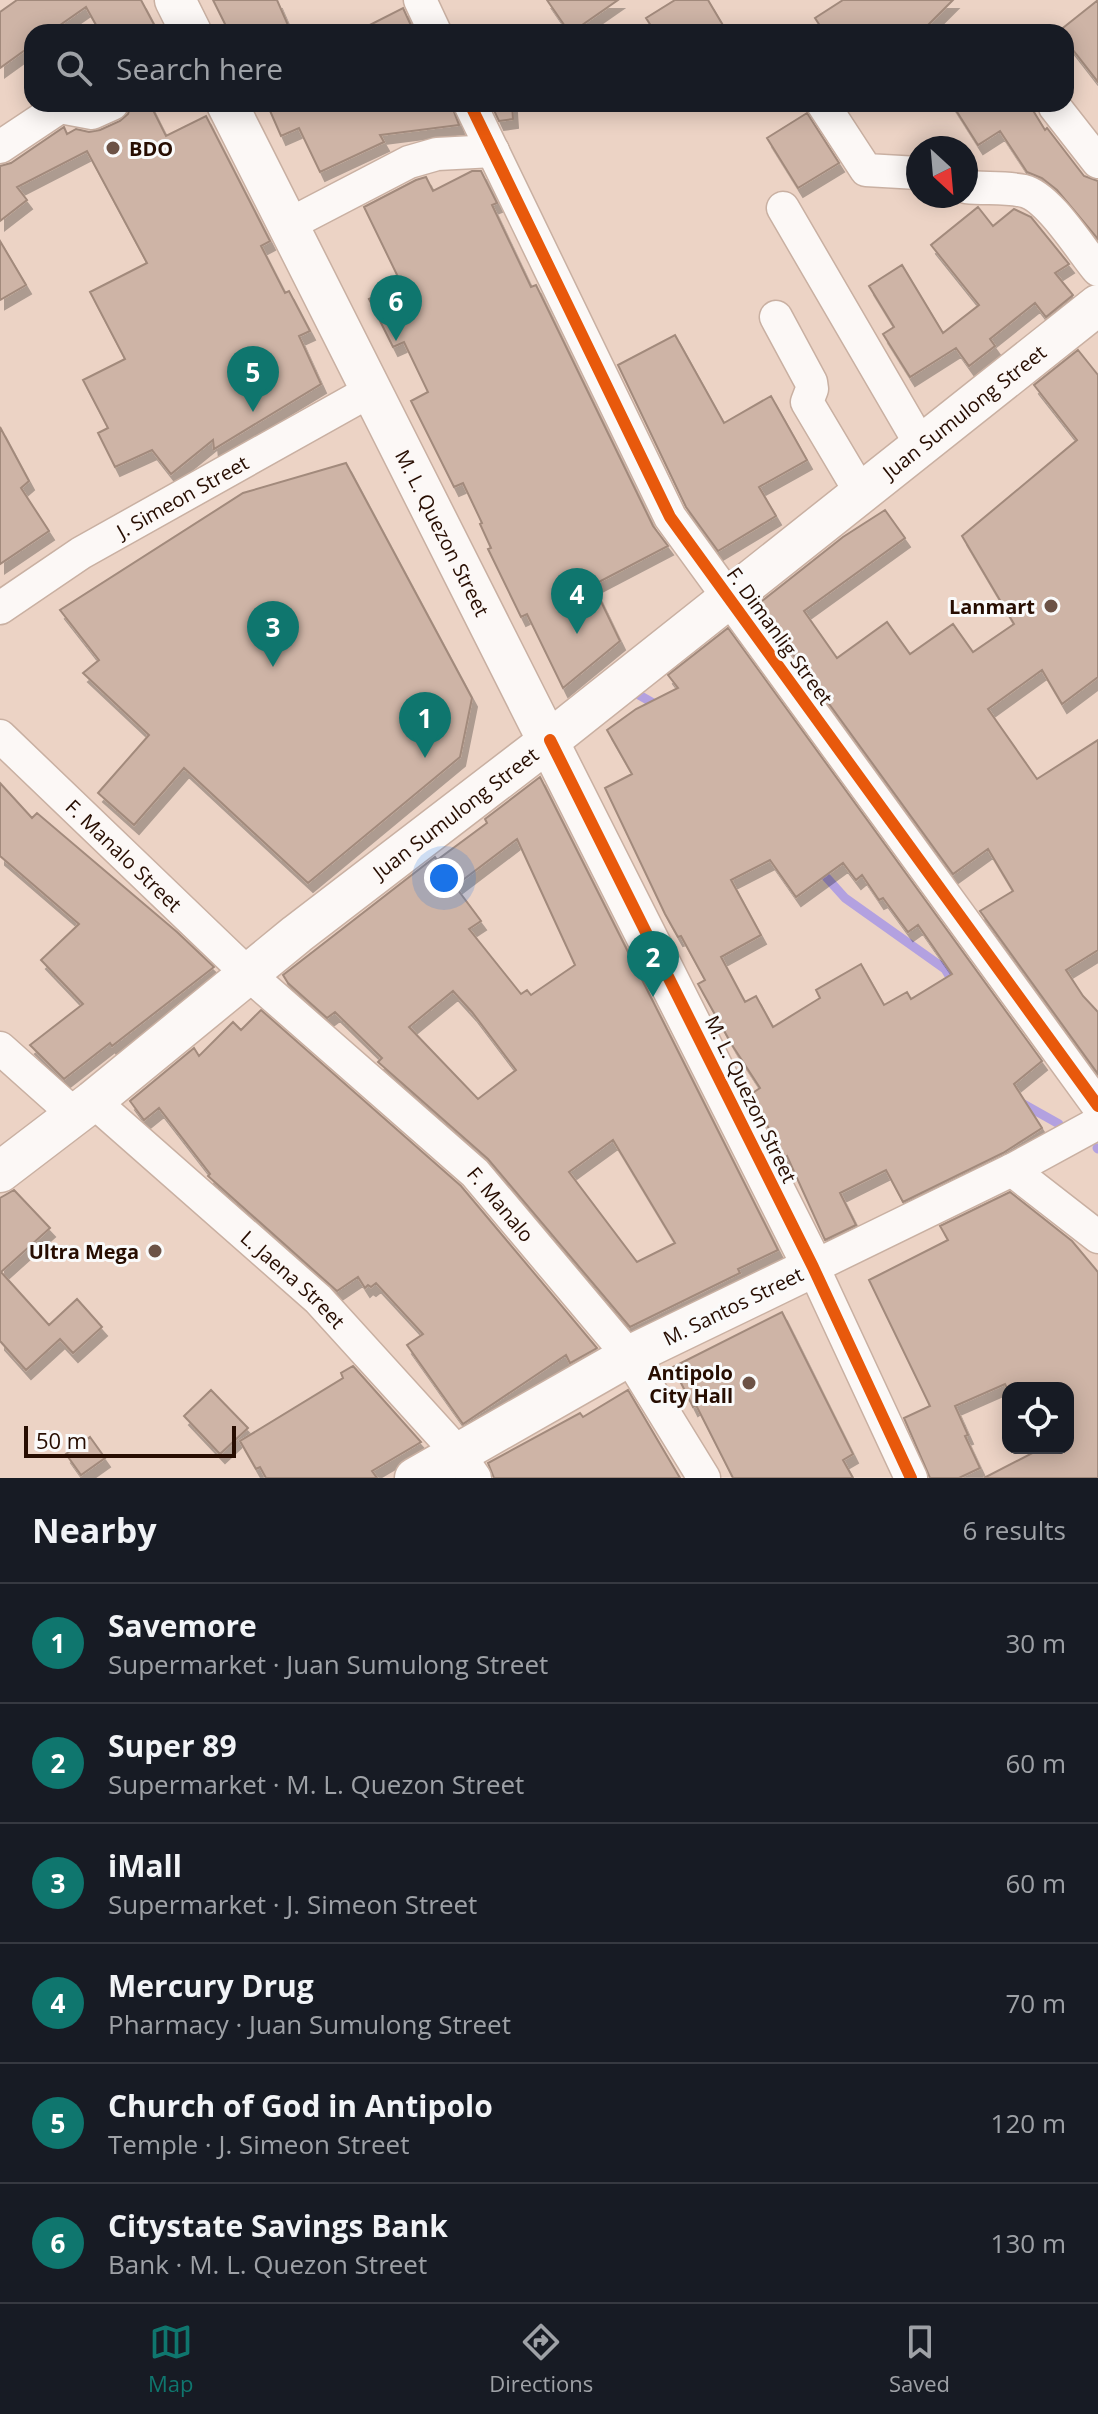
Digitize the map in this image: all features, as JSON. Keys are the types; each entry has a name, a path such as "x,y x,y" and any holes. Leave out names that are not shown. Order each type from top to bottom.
{"main road":[{"path":"175,0 187,24"},
{"name":"M. L. Quezon Street","path":"231,112 813,1267"},
{"name":"Juan Sumulong Street","path":"0,1172 84,1108 247,973 550,740 1098,305"},
{"name":"M. Santos Street","path":"415,1478 466,1466 629,1356 813,1267"}],"street":[{"path":"420,0 431,24"},
{"path":"0,147 52,112"},
{"name":"F. Dimanlig Street","path":"474,112 670,517 1098,1106"},
{"path":"828,112 866,170 906,172"},
{"path":"1059,112 1098,162"},
{"path":"288,225 409,162 437,154 493,151"},
{"path":"978,188 1033,194 1098,270"},
{"path":"783,208 921,445"},
{"path":"776,317 811,382 807,402 861,493"},
{"name":"J. Simeon Street","path":"0,608 81,553 237,481 370,391"},
{"name":"F. Manalo Street","path":"0,736 247,973"},
{"name":"F. Manalo","path":"247,973 475,1173 629,1356 704,1478"},
{"name":"L. Jaena Street","path":"0,1048 84,1108 318,1299 466,1466"},
{"name":"M. Santos Street","path":"813,1267 1012,1170 1098,1123"},
{"path":"1012,1170 1098,1237"},
{"name":"M. L. Quezon Street","path":"813,1267 911,1478"}],"building":[{"path":"17,0 141,0 154,24 96,24 86,7 62,24 24,24 24,51 0,68 0,12"},
{"path":"213,0 277,0 288,24 225,24"},
{"path":"547,0 618,0 584,24 564,24"},
{"path":"675,0 708,0 722,24 650,24 646,18"},
{"path":"843,0 953,0 929,24 819,24 815,18"},
{"path":"1098,0 1098,82 1074,51 1074,24 1068,24"},
{"path":"403,8 410,24 372,24"},
{"path":"154,112 166,136 206,116 270,241 261,246 285,293 289,291 310,331 299,336 321,384 214,449 213,440 171,474 152,450 115,467 98,433 108,428 83,380 125,359 90,292 147,263 87,151 17,187 27,200 0,221 0,166 11,163 64,127 67,134 76,129 89,132 100,130 128,114"},
{"path":"270,112 454,112 459,125 380,135 384,142 320,172 299,128 281,136"},
{"path":"495,112 513,112 513,119 499,121"},
{"path":"957,112 1034,112 1084,176 1098,181 1098,239 1057,190 1042,178 1027,172 1000,131 978,145 978,136 972,136"},
{"path":"807,113 839,163 798,188 767,138"},
{"path":"472,171 481,171 497,203 492,205 531,287 536,285 653,526 668,546 593,585 620,641 563,688 527,614 521,617 488,549 491,548 482,523 463,483 454,487 411,401 428,392 404,342 393,347 369,299 401,283 364,207 416,180 426,177 433,191"},
{"path":"978,207 993,226 1014,209 1031,217 1069,264 1055,273 1073,295 1046,317 1035,303 990,339 995,346 969,366 956,348 910,377 883,334 894,327 869,286 902,265 943,333 979,305 931,245"},
{"path":"0,241 26,285 0,300"},
{"path":"675,335 724,423 771,396 807,460 759,487 776,516 718,551 686,507 618,365"},
{"path":"1078,350 1098,375 1098,677 1062,704 1042,670 988,709 1037,779 1098,740 1098,950 1066,970 1098,1012 1098,1074 980,911 1013,891 988,849 953,874 757,605 843,537 885,510 905,538 804,611 837,658 887,622 910,654 953,624 973,652 1014,624 962,536 1077,440 1034,385"},
{"path":"0,427 29,481 21,488 49,531 0,564"},
{"path":"346,463 472,698 460,757 308,883 184,768 134,825 98,793 149,735 83,673 99,660 60,610 243,493"},
{"path":"728,628 1042,1061 1014,1084 1042,1128 1003,1153 903,1202 886,1170 840,1193 856,1225 825,1240 787,1156 784,1158 751,1094 760,1088 698,984 705,980 665,914 605,788 632,774 607,730 636,709 678,688 668,675","holes":["770,860 796,897 843,863 856,880 862,875 879,900 883,898 908,932 918,925 952,974 911,999 907,992 884,1005 861,964 816,990 820,998 773,1027 756,996 745,1002 721,957 761,935 731,880"]},
{"path":"540,777 778,1250 738,1269 740,1273 630,1327 488,1159 378,1062 382,1058 335,1012 327,1018 283,975 435,857 437,860 487,823 485,819","holes":["517,839 575,965 531,995 527,990 521,994 469,929 481,921 455,886","453,991 516,1070 478,1099 409,1027","613,1140 675,1243 637,1262 569,1172"]},
{"path":"0,783 32,818 37,813 214,967 64,1079 30,1045 83,1004 41,960 79,924 0,856"},
{"path":"261,1010 461,1186 597,1348 570,1363 566,1355 463,1424 407,1345 423,1334 376,1283 365,1288 358,1277 337,1291 208,1176 210,1174 159,1108 144,1120 130,1101 194,1048 199,1056 233,1022 241,1030"},
{"path":"14,1190 50,1228 1,1272 49,1325 77,1299 102,1327 73,1353 60,1339 26,1370 0,1341 0,1198"},
{"path":"1010,1192 1072,1241 1098,1272 1098,1478 984,1478 1030,1454 1074,1454 1074,1382 1002,1382 1002,1385 955,1406 980,1468 959,1478 930,1478 904,1418 930,1406 869,1280 948,1240 940,1226"},
{"name":"Antipolo City Hall","path":"782,1312 853,1454 843,1460 853,1478 733,1478 673,1367"},
{"path":"353,1366 421,1442 372,1471 377,1478 266,1478 260,1467 256,1469 240,1441 343,1378 341,1373"},
{"path":"211,1390 248,1428 220,1454 184,1416"},
{"path":"628,1390 680,1478 494,1478 488,1463 580,1413 583,1417"},
{"path":"90,1437 105,1458 81,1475 66,1454"}],"waterway":[{"path":"632,691 660,707"},
{"path":"818,868 845,898 945,969 955,985"},
{"path":"1018,1101 1059,1124"}],"cycle path":[{"path":"474,112 670,517 1098,1106"},
{"path":"550,740 813,1267 911,1478"}],"place":[{"name":"BDO","path":"113,148"},
{"name":"Citystate Savings Bank","path":"396,341"},
{"name":"Church of God in Antipolo","path":"253,412"},
{"name":"Lanmart","path":"1051,606"},
{"name":"Mercury Drug","path":"577,634"},
{"name":"iMall","path":"273,667"},
{"name":"Savemore","path":"425,758"},
{"name":"Super 89","path":"653,997"},
{"name":"Ultra Mega","path":"155,1251"},
{"name":"Antipolo City Hall","path":"749,1383"}]}
